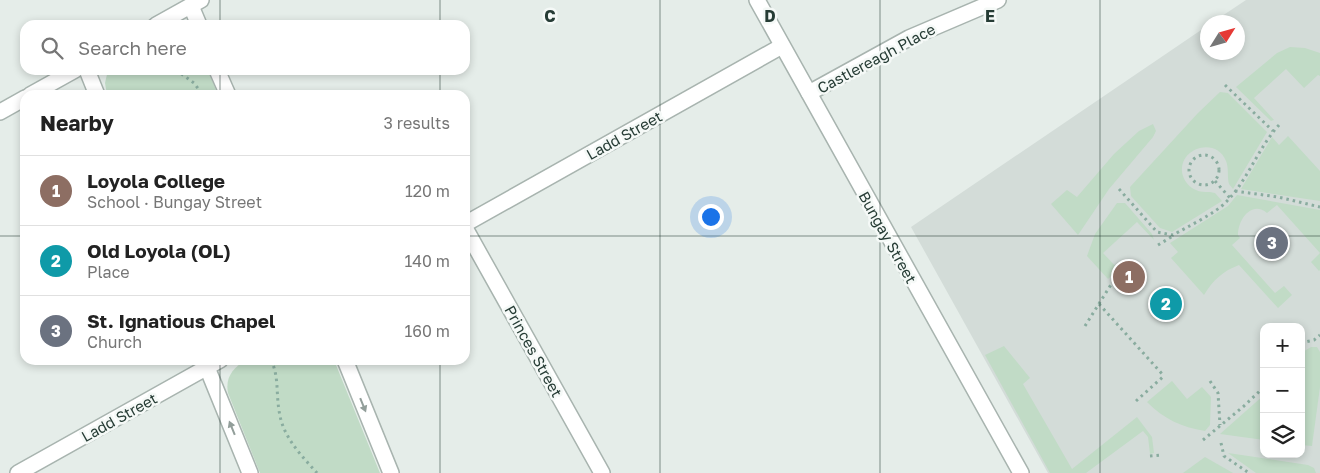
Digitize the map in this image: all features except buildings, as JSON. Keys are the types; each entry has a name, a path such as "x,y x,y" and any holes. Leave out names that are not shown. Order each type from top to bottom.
{"street":[{"name":"Bungay Street","path":"756,0 1020,473"},
{"name":"Castlereagh Place","path":"809,93 909,38 998,0"},
{"path":"165,20 196,3 198,20"},
{"name":"Ladd Street","path":"470,221 782,46"},
{"path":"39,90 66,75"},
{"path":"89,75 95,90"},
{"path":"220,75 226,90"},
{"path":"0,112 20,101"},
{"name":"Princes Street","path":"470,237 602,473"},
{"name":"Ladd Street","path":"18,473 206,365"},
{"path":"212,365 250,473"},
{"path":"347,365 391,473"}],"path":[{"path":"184,75 194,82 200,90"},
{"path":"1225,85 1273,132"},
{"path":"1158,245 1225,204 1236,191 1279,125"},
{"path":"1208,156 1216,162 1219,172 1214,181 1207,185 1194,180 1190,167 1194,160 1198,157 1208,156"},
{"path":"1214,181 1230,198"},
{"path":"1119,189 1157,232 1174,235"},
{"path":"1236,191 1278,197 1320,207"},
{"path":"1085,326 1112,283 1122,274"},
{"path":"1099,304 1165,375 1136,401"},
{"path":"1305,342 1314,340 1320,335"},
{"path":"273,365 277,379 279,410 283,426 298,452 316,473"},
{"path":"1210,381 1218,393 1220,426"},
{"path":"1203,440 1260,391"},
{"path":"1221,443 1224,456 1249,473"},
{"path":"1150,456 1161,455"}],"shaded area":[{"path":"1246,0 1320,0 1320,473 1048,473 911,227 1200,31 1200,60 1245,60 1245,15 1224,15"}],"green space":[{"path":"1290,47 1305,48 1320,53 1320,76 1318,75 1304,88 1286,69 1254,98 1274,120 1271,121 1236,87 1277,53"},
{"path":"107,75 210,75 216,90 106,90"},
{"path":"1220,92 1228,93 1267,132 1233,189 1229,184 1226,161 1221,153 1206,147 1190,153 1182,167 1185,180 1196,190 1215,193 1222,201 1172,232 1160,228 1131,196 1130,187 1198,113"},
{"path":"1153,124 1156,131 1153,137 1109,189 1078,235 1051,204 1067,190 1077,197 1114,154 1139,131"},
{"path":"1288,136 1320,171 1320,201 1241,189 1272,137 1279,145"},
{"path":"1237,195 1320,210 1320,253 1277,205 1267,213 1256,209 1251,210 1240,223 1238,235 1240,238 1232,245 1275,293 1284,286 1292,295 1278,308 1239,265 1219,277 1204,295 1171,258 1178,252 1170,243 1228,206"},
{"path":"1117,203 1125,203 1152,234 1154,240 1137,222 1103,253 1118,269 1108,279 1087,256 1095,234"},
{"path":"1320,253 1320,270 1319,271 1311,262"},
{"path":"1004,346 1030,378 1023,384 1072,469 1137,417 1152,437 1154,453 1150,454 1148,437 1143,431 1086,473 1050,473 985,355"},
{"path":"1311,347 1317,347 1320,352 1320,387 1312,446 1305,445 1305,351"},
{"path":"336,365 380,473 260,473 228,393 229,378 237,366"},
{"path":"1172,381 1187,399 1202,387 1211,397 1210,425 1205,431 1173,421 1147,402"},
{"path":"1260,399 1260,439 1220,434"},
{"path":"1228,453 1308,465 1314,468 1316,473 1256,473"},
{"path":"1205,457 1233,473 1183,473"}],"place":[{"name":"St. Ignatious Chapel","path":"1272,243"},
{"name":"Loyola College","path":"1129,277"},
{"name":"Old Loyola (OL)","path":"1166,304"}]}
